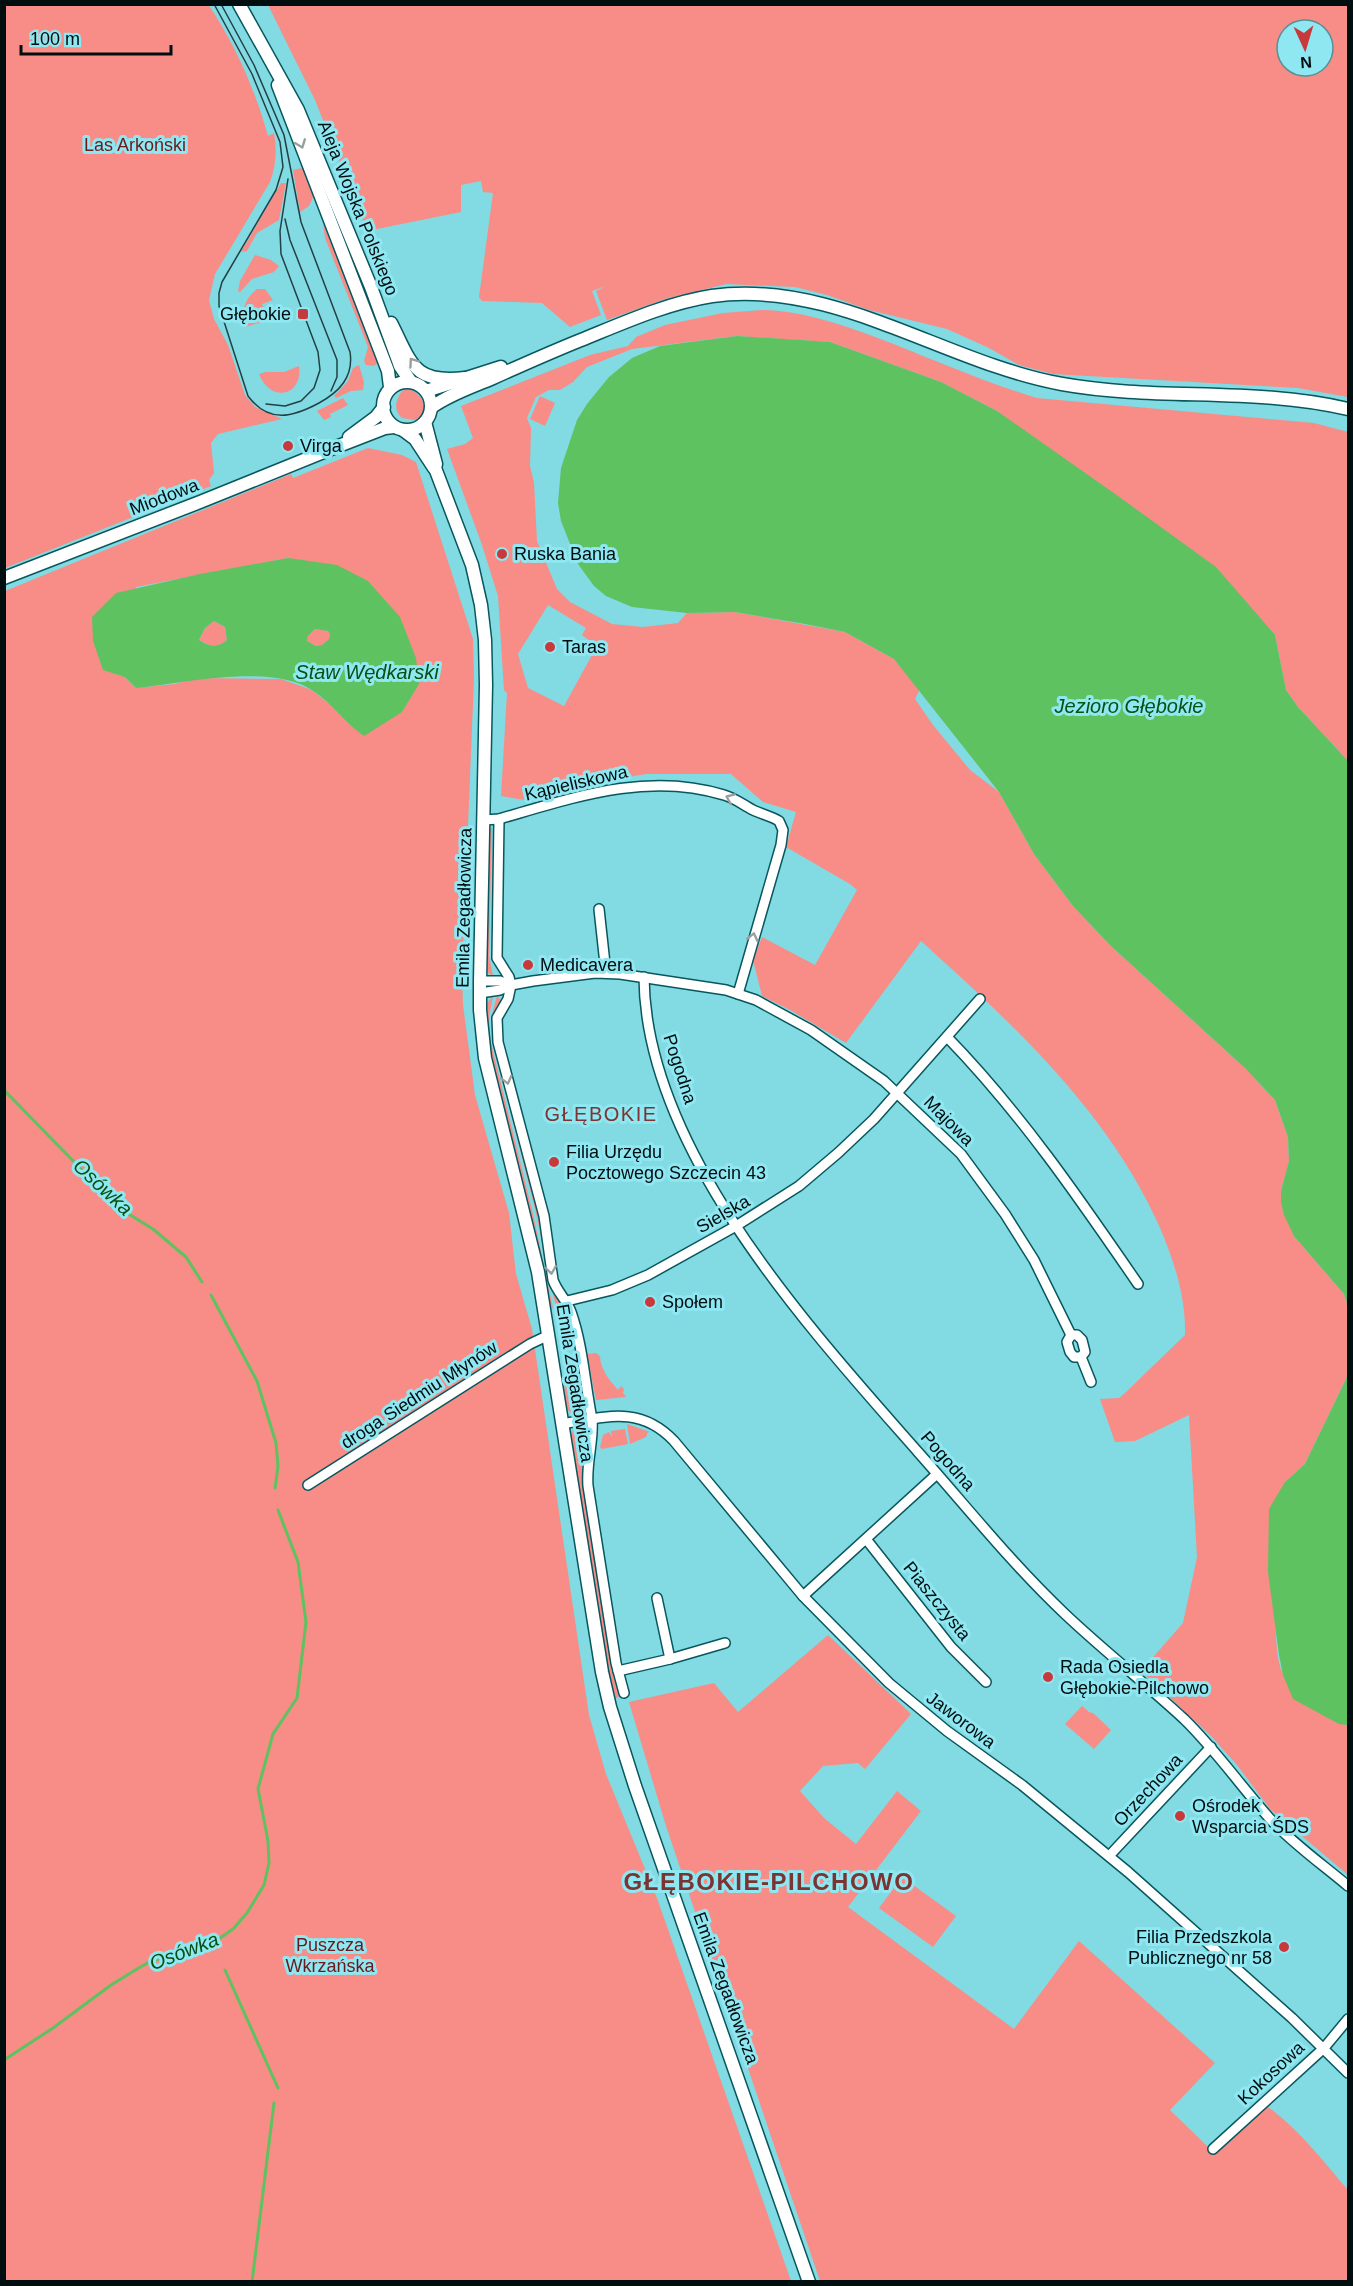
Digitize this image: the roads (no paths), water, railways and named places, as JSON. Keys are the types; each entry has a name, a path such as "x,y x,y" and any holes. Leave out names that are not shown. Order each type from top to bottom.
{"main road":[{"name":"Aleja Wojska Polskiego","path":"239,4 301,116 371,287 400,366 411,382"},
{"name":"Aleja Wojska Polskiego","path":"265,50 388,371 390,387"},
{"path":"371,287 408,356 418,369 439,380 465,378"},
{"path":"432,407 426,391 411,382 398,382 390,387 384,407 387,419 398,428 413,428 425,422 432,407 550,352 648,314 690,301 735,294 773,295 824,305 1001,368 1052,382 1104,389 1279,398 1348,409"},
{"path":"426,391 550,352"},
{"name":"Miodowa","path":"336,447 376,417 384,407"},
{"name":"Emila Zegadłowicza","path":"425,422 436,464 435,468 466,548 483,618 486,667 480,987 485,1058 535,1257 591,1610 610,1707 635,1786 809,2282"},
{"name":"Miodowa","path":"4,578 385,428 398,428"},
{"name":"Emila Zegadłowicza","path":"398,428 415,439 431,466 435,468"}],"street":[{"name":"Kąpieliskowa","path":"484,820 499,819 615,788 646,785 696,788 727,796 779,821 783,830 780,845 738,994"},
{"path":"499,819 497,958 509,977 511,985 508,999 497,1018 498,1042 544,1216 553,1280 555,1287 567,1301 573,1318 592,1419 587,1474 618,1671 624,1693"},
{"path":"599,909 606,973"},
{"name":"Majowa","path":"480,987 500,990 511,985 606,973 644,976 707,986 738,994 772,1009 828,1040 869,1068 899,1094 950,1143 994,1199 1044,1278 1071,1335 1067,1341 1070,1352 1074,1357 1081,1357 1091,1382"},
{"name":"Pogodna","path":"644,976 649,1023 666,1088 696,1155 736,1226 808,1324 937,1474 1064,1613 1186,1721 1274,1823 1348,1886"},
{"name":"Sielska","path":"567,1301 637,1281 781,1198 820,1169 856,1137 899,1094 980,999"},
{"path":"947,1037 981,1073 1029,1132 1091,1215 1138,1284"},
{"name":"droga Siedmiu Młynów","path":"308,1485 530,1344 549,1335"},
{"name":"Jaworowa","path":"562,1424 627,1416 648,1421 662,1429 803,1596 858,1653 904,1696 947,1731 1022,1785 1164,1902 1324,2048 1348,2073"},
{"path":"803,1596 937,1474"},
{"name":"Piaszczysta","path":"866,1539 951,1647 986,1682"},
{"path":"657,1598 670,1659"},
{"path":"618,1671 725,1643"},
{"name":"Orzechowa","path":"1109,1856 1211,1748"},
{"name":"Kokosowa","path":"1213,2149 1324,2048 1348,2019"}],"water":[{"name":"Jezioro Głębokie","path":"737,336 830,342 941,382 997,411 1216,567 1275,635 1286,690 1298,707 1348,761 1348,1306 1344,1294 1294,1236 1284,1215 1281,1191 1289,1161 1288,1137 1275,1100 1245,1068 1111,946 1073,906 1034,854 999,792 894,659 845,632 805,624 735,612 687,613 632,607 606,596 594,586 578,564 561,521 558,503 561,468 577,420 587,404 609,377 632,358 660,346"},
{"name":"Staw Wędkarski","path":"288,558 337,565 368,581 400,617 416,658 419,684 402,712 364,736 319,695 294,682 251,676 202,679 136,688 125,677 103,670 93,641 92,617 116,593 200,574","holes":["214,621 225,627 227,640 213,646 199,640 205,628","315,629 328,631 330,634 329,639 322,645 316,646 307,641 308,636"]},
{"path":"1348,1375 1348,1725 1339,1724 1293,1699 1283,1675 1279,1655 1268,1572 1269,1509 1285,1482 1305,1464"}],"waterway":[{"name":"Osówka","path":"4,1090 119,1208 153,1229 186,1257 202,1282"},
{"name":"Osówka","path":"211,1295 257,1381 276,1443 278,1466 275,1488"},
{"name":"Osówka","path":"4,2060 53,2028 111,1985 151,1961 213,1943 233,1929 247,1913 264,1885 269,1863 268,1841 258,1789 273,1734 297,1698 306,1622 298,1562 278,1510"},
{"path":"225,1970 278,2088"},
{"path":"252,2282 274,2103"}],"tram line":[{"path":"214,4 252,74 280,142 283,167 276,190 222,282 219,306 248,396 264,411 273,414 291,414 319,403 339,389 350,369 350,352 301,222 284,135 254,65 221,4"},
{"path":"266,404 285,406 301,401 314,388 320,370 318,352 281,254 280,231 288,179"},
{"path":"285,219 290,240 337,360 337,377 331,391"}],"place":[{"name":"Głębokie","path":"303,314"},
{"name":"Virga","path":"288,446"},
{"name":"Ruska Bania","path":"502,554"},
{"name":"Taras","path":"550,647"},
{"name":"Medicavera","path":"528,965"},
{"name":"Filia Urzędu Pocztowego Szczecin 43","path":"554,1162"},
{"name":"Społem","path":"650,1302"},
{"name":"Rada Osiedla Głębokie-Pilchowo","path":"1048,1677"},
{"name":"Ośrodek Wsparcia ŚDS","path":"1180,1816"},
{"name":"Filia Przedszkola Publicznego nr 58","path":"1284,1947"}],"district":[{"name":"GŁĘBOKIE","path":"601,1114"},
{"name":"GŁĘBOKIE-PILCHOWO","path":"769,1881"}],"park label":[{"name":"Las Arkoński","path":"135,145"},
{"name":"Puszcza Wkrzańska","path":"330,1955"}]}
